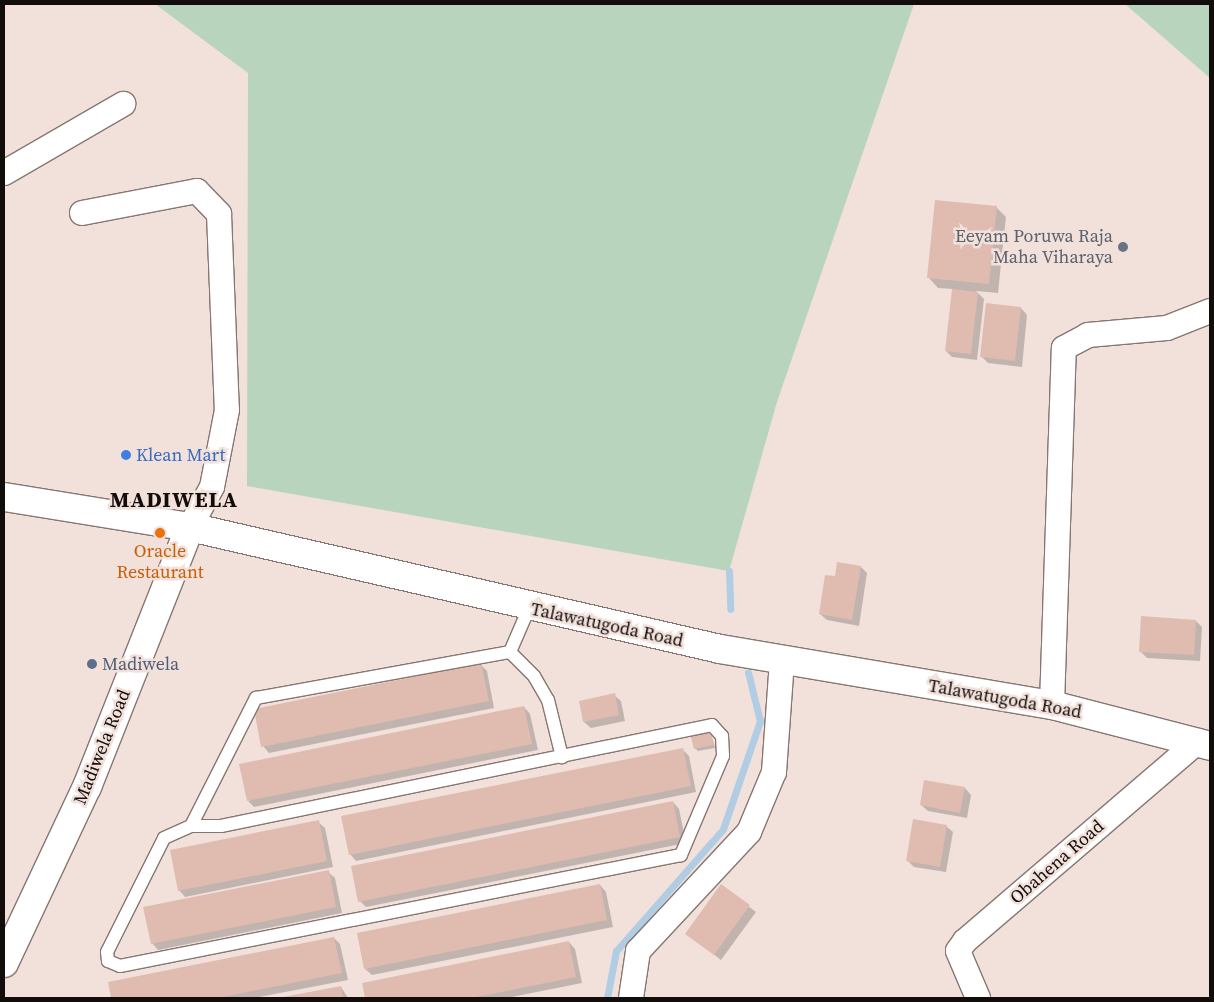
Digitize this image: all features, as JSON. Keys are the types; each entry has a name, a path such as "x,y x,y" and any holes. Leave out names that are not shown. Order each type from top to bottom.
{"main road":[{"name":"Talawatugoda Road","path":"4,497 190,527 529,608 782,661 1052,705 1204,744"},
{"name":"Madiwela Road","path":"4,963 87,787 190,527"}],"street":[{"path":"4,173 123,104"},
{"path":"82,213 197,192 219,214 228,410 212,487 190,527"},
{"path":"1052,705 1064,348 1088,335 1167,328 1210,311"},
{"path":"631,998 638,951 749,832 774,772 782,661"},
{"name":"Obahena Road","path":"978,998 958,952 965,941 1204,744"}],"lane":[{"path":"510,652 529,608"},
{"path":"510,652 534,676 548,700 562,757"},
{"path":"191,826 256,698 510,652"},
{"path":"712,725 722,736 723,756 681,855 120,966 108,961 107,952 164,838 191,826 221,826 712,725"}],"green space":[{"path":"155,4 914,4 777,402 729,571 247,486 248,73"},
{"path":"1125,4 1210,4 1210,78"}],"building":[{"path":"935,200 997,206 989,284 927,278"},
{"path":"952,289 978,292 971,354 945,351"},
{"path":"986,303 1021,307 1015,361 980,357"},
{"path":"837,562 861,566 852,620 819,614 825,575 835,576"},
{"path":"1141,616 1196,620 1194,655 1139,652"},
{"path":"481,663 489,701 261,747 254,709"},
{"path":"615,693 619,715 583,722 579,701"},
{"path":"524,706 532,744 247,801 239,764"},
{"path":"710,729 713,745 694,749 690,733"},
{"path":"683,748 691,786 349,855 341,816"},
{"path":"924,780 965,787 960,813 920,805"},
{"path":"673,801 680,837 358,902 351,866"},
{"path":"913,819 947,825 940,867 906,861"},
{"path":"319,820 327,861 178,891 170,850"},
{"path":"329,870 336,907 151,944 143,907"},
{"path":"600,884 607,920 364,969 357,933"},
{"path":"721,884 750,905 714,955 685,934"},
{"path":"334,937 342,973 218,998 111,998 108,982"},
{"path":"569,941 576,977 471,998 365,998 362,983"},
{"path":"341,986 343,998 283,998 283,997"}],"waterway":[{"path":"729,571 730,609"},
{"path":"607,998 616,951 723,829 760,721 748,672"}],"place":[{"name":"Eeyam Poruwa Raja Maha Viharaya","path":"1123,247"},
{"name":"Klean Mart","path":"126,455"},
{"name":"Oracle Restaurant","path":"160,533"},
{"name":"Madiwela","path":"92,664"}],"district":[{"name":"MADIWELA","path":"174,500"}]}
